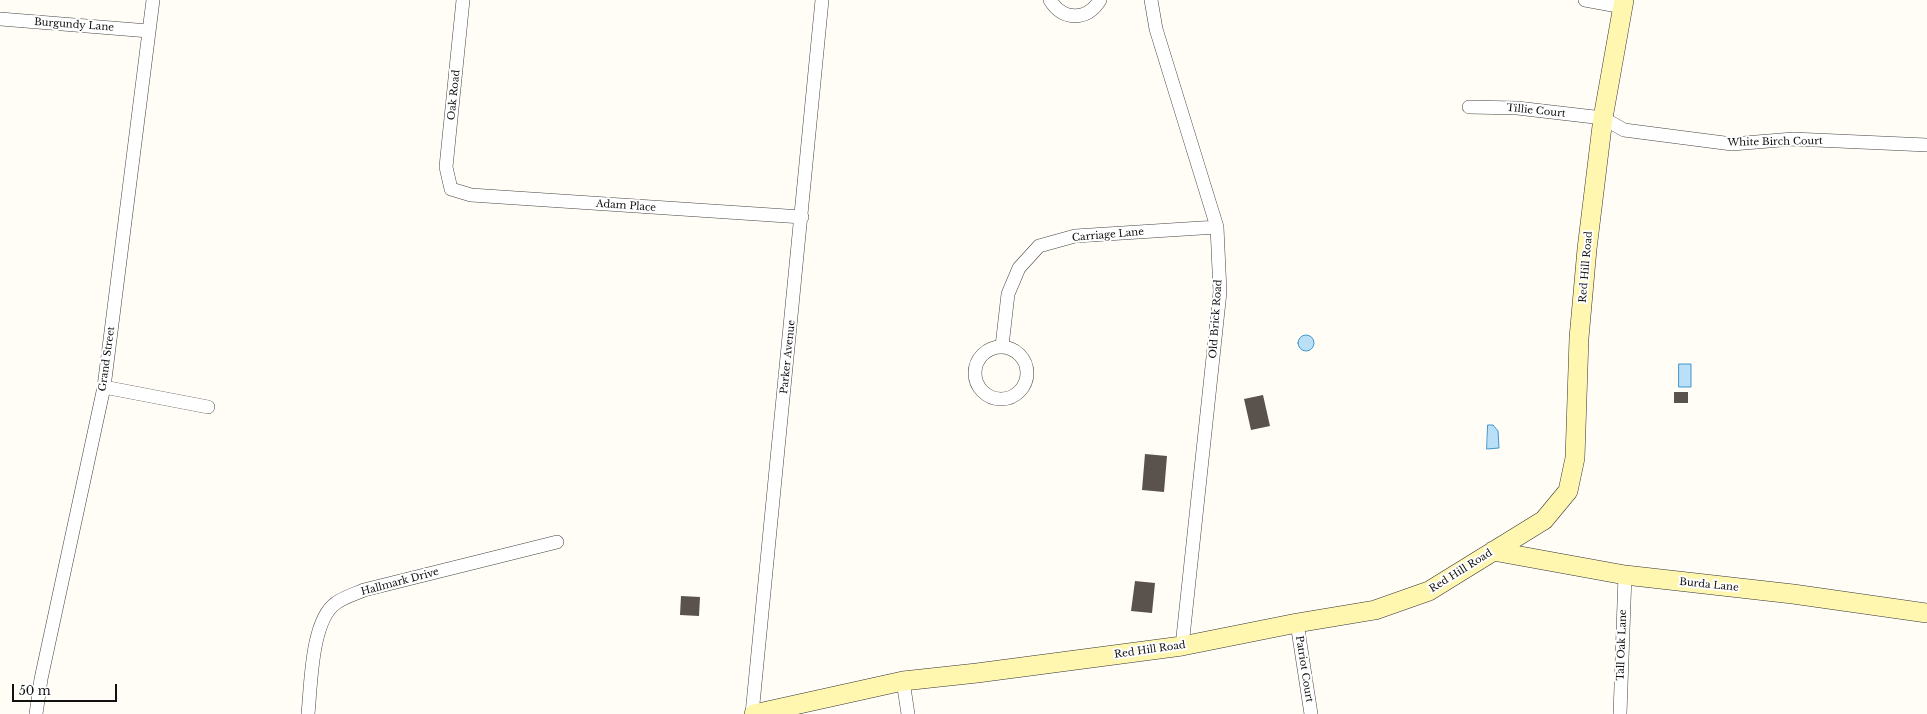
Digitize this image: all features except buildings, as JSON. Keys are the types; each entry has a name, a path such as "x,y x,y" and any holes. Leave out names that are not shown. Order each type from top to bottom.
{"street":[{"name":"Grand Street","path":"36,714 41,679 104,387 153,0"},
{"name":"Oak Road","path":"451,189 446,167 463,0"},
{"name":"Parker Avenue","path":"753,714 822,0"},
{"path":"1050,0 1060,11 1073,16 1088,13 1100,0"},
{"name":"Old Brick Road","path":"1151,0 1156,29 1217,227 1220,292 1182,646"},
{"path":"1585,0 1624,4"},
{"name":"Red Hill Road","path":"753,714 903,681 977,673 1182,646 1297,623 1375,610 1429,591 1544,520 1568,490 1575,458 1580,331 1587,249 1603,118 1624,4"},
{"name":"Burgundy Lane","path":"0,20 149,31"},
{"name":"Tillie Court","path":"1469,107 1517,108 1603,118"},
{"name":"White Birch Court","path":"1603,118 1624,130 1732,144 1793,139 1927,145"},
{"name":"Adam Place","path":"451,189 471,195 802,218"},
{"name":"Carriage Lane","path":"1002,346 1008,294 1019,268 1039,246 1075,236 1217,227"},
{"path":"1002,346 1014,350 1021,355 1026,363 1027,372 1025,383 1021,390 1013,396 1003,399 994,398 982,391 977,383 975,374 979,359 985,352 1002,346"},
{"path":"104,387 208,407"},
{"name":"Hallmark Drive","path":"308,714 315,643 321,624 335,604 364,590 557,542"},
{"name":"Burda Lane","path":"1493,551 1625,576 1793,594 1927,613"},
{"name":"Tall Oak Lane","path":"1620,714 1625,576"},
{"name":"Patriot Court","path":"1297,623 1311,714"},
{"path":"903,681 908,714"}],"water":[{"path":"1303,335 1309,335 1314,340 1312,349 1309,351 1303,351 1298,346 1298,340"},
{"path":"1679,364 1691,364 1691,387 1679,387"},
{"path":"1488,425 1493,425 1498,431 1499,448 1487,449"}]}
